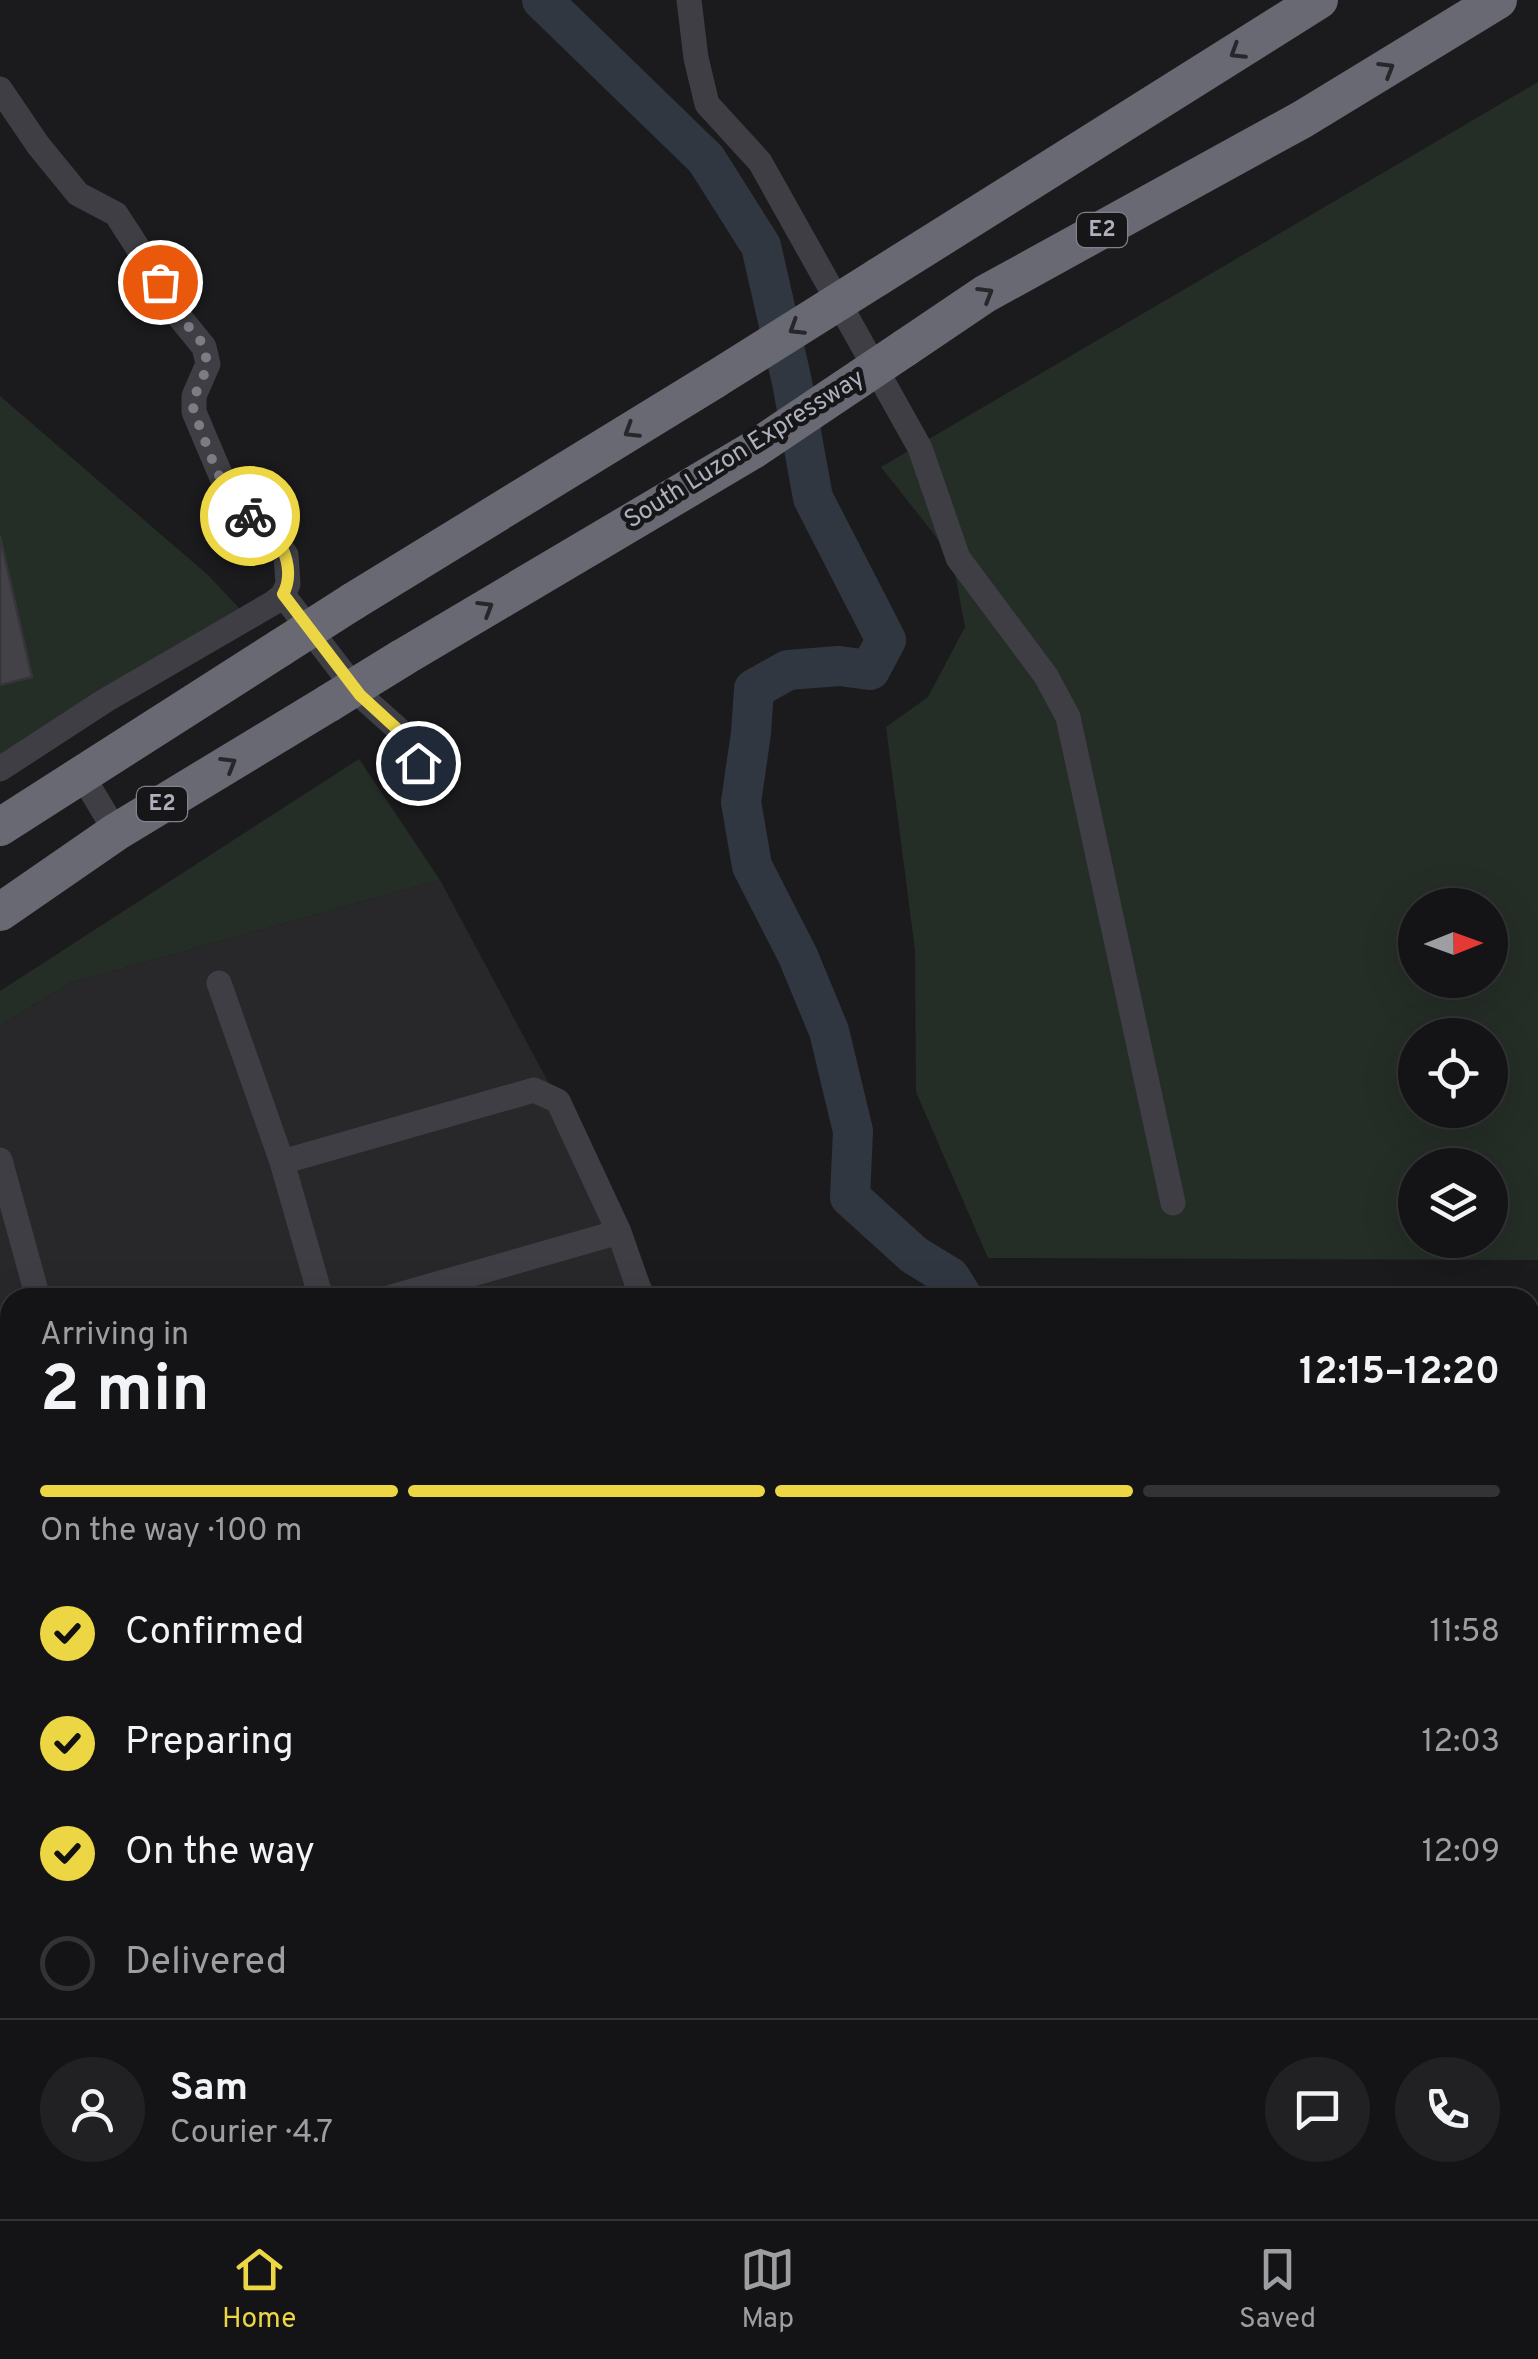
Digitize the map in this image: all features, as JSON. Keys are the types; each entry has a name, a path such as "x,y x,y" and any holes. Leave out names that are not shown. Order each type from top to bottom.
{"highway":[{"path":"0,827 352,602 1319,0"},
{"name":"South Luzon Expressway","path":"0,912 116,832 752,450 985,294 1303,120 1498,0"}],"street":[{"path":"689,0 707,104 760,162 920,448 958,558 1046,676 1068,717 1173,1204"},
{"path":"0,89 78,194 116,214 160,282 169,304 204,347 208,364 192,402 194,412 230,497 242,512 261,521 286,555 289,576 283,594 0,769"},
{"path":"283,594 353,686 396,728 418,763"},
{"path":"82,775 116,832"},
{"path":"220,983 282,1162 317,1288"},
{"path":"282,1162 534,1090 558,1101 619,1232 639,1288"},
{"path":"0,1160 35,1288"},
{"path":"423,1288 619,1232"}],"shaded area":[{"path":"1538,82 1538,1260 988,1258 916,1092 915,950 886,727 928,697 965,627 952,557 881,467"},
{"path":"0,396 208,575 241,610 101,689 0,755"},
{"path":"359,759 440,880 70,983 0,1026 0,991"},
{"path":"440,880 601,1181 654,1288 0,1288 0,1026 70,983"}],"building":[{"path":"0,536 32,677 0,685"}],"waterway":[{"path":"542,0 706,159 761,246 813,498 886,640 870,670 839,666 788,670 754,689 741,802 752,866 798,956 829,1031 853,1131 850,1197 914,1255 950,1277 957,1288"}],"way so far":[{"path":"160,282 169,304 204,347 208,364 192,402 194,412 230,497 250,516"}],"route":[{"path":"250,516 261,521 286,555 289,576 283,594 360,695 396,728 418,763"}]}
